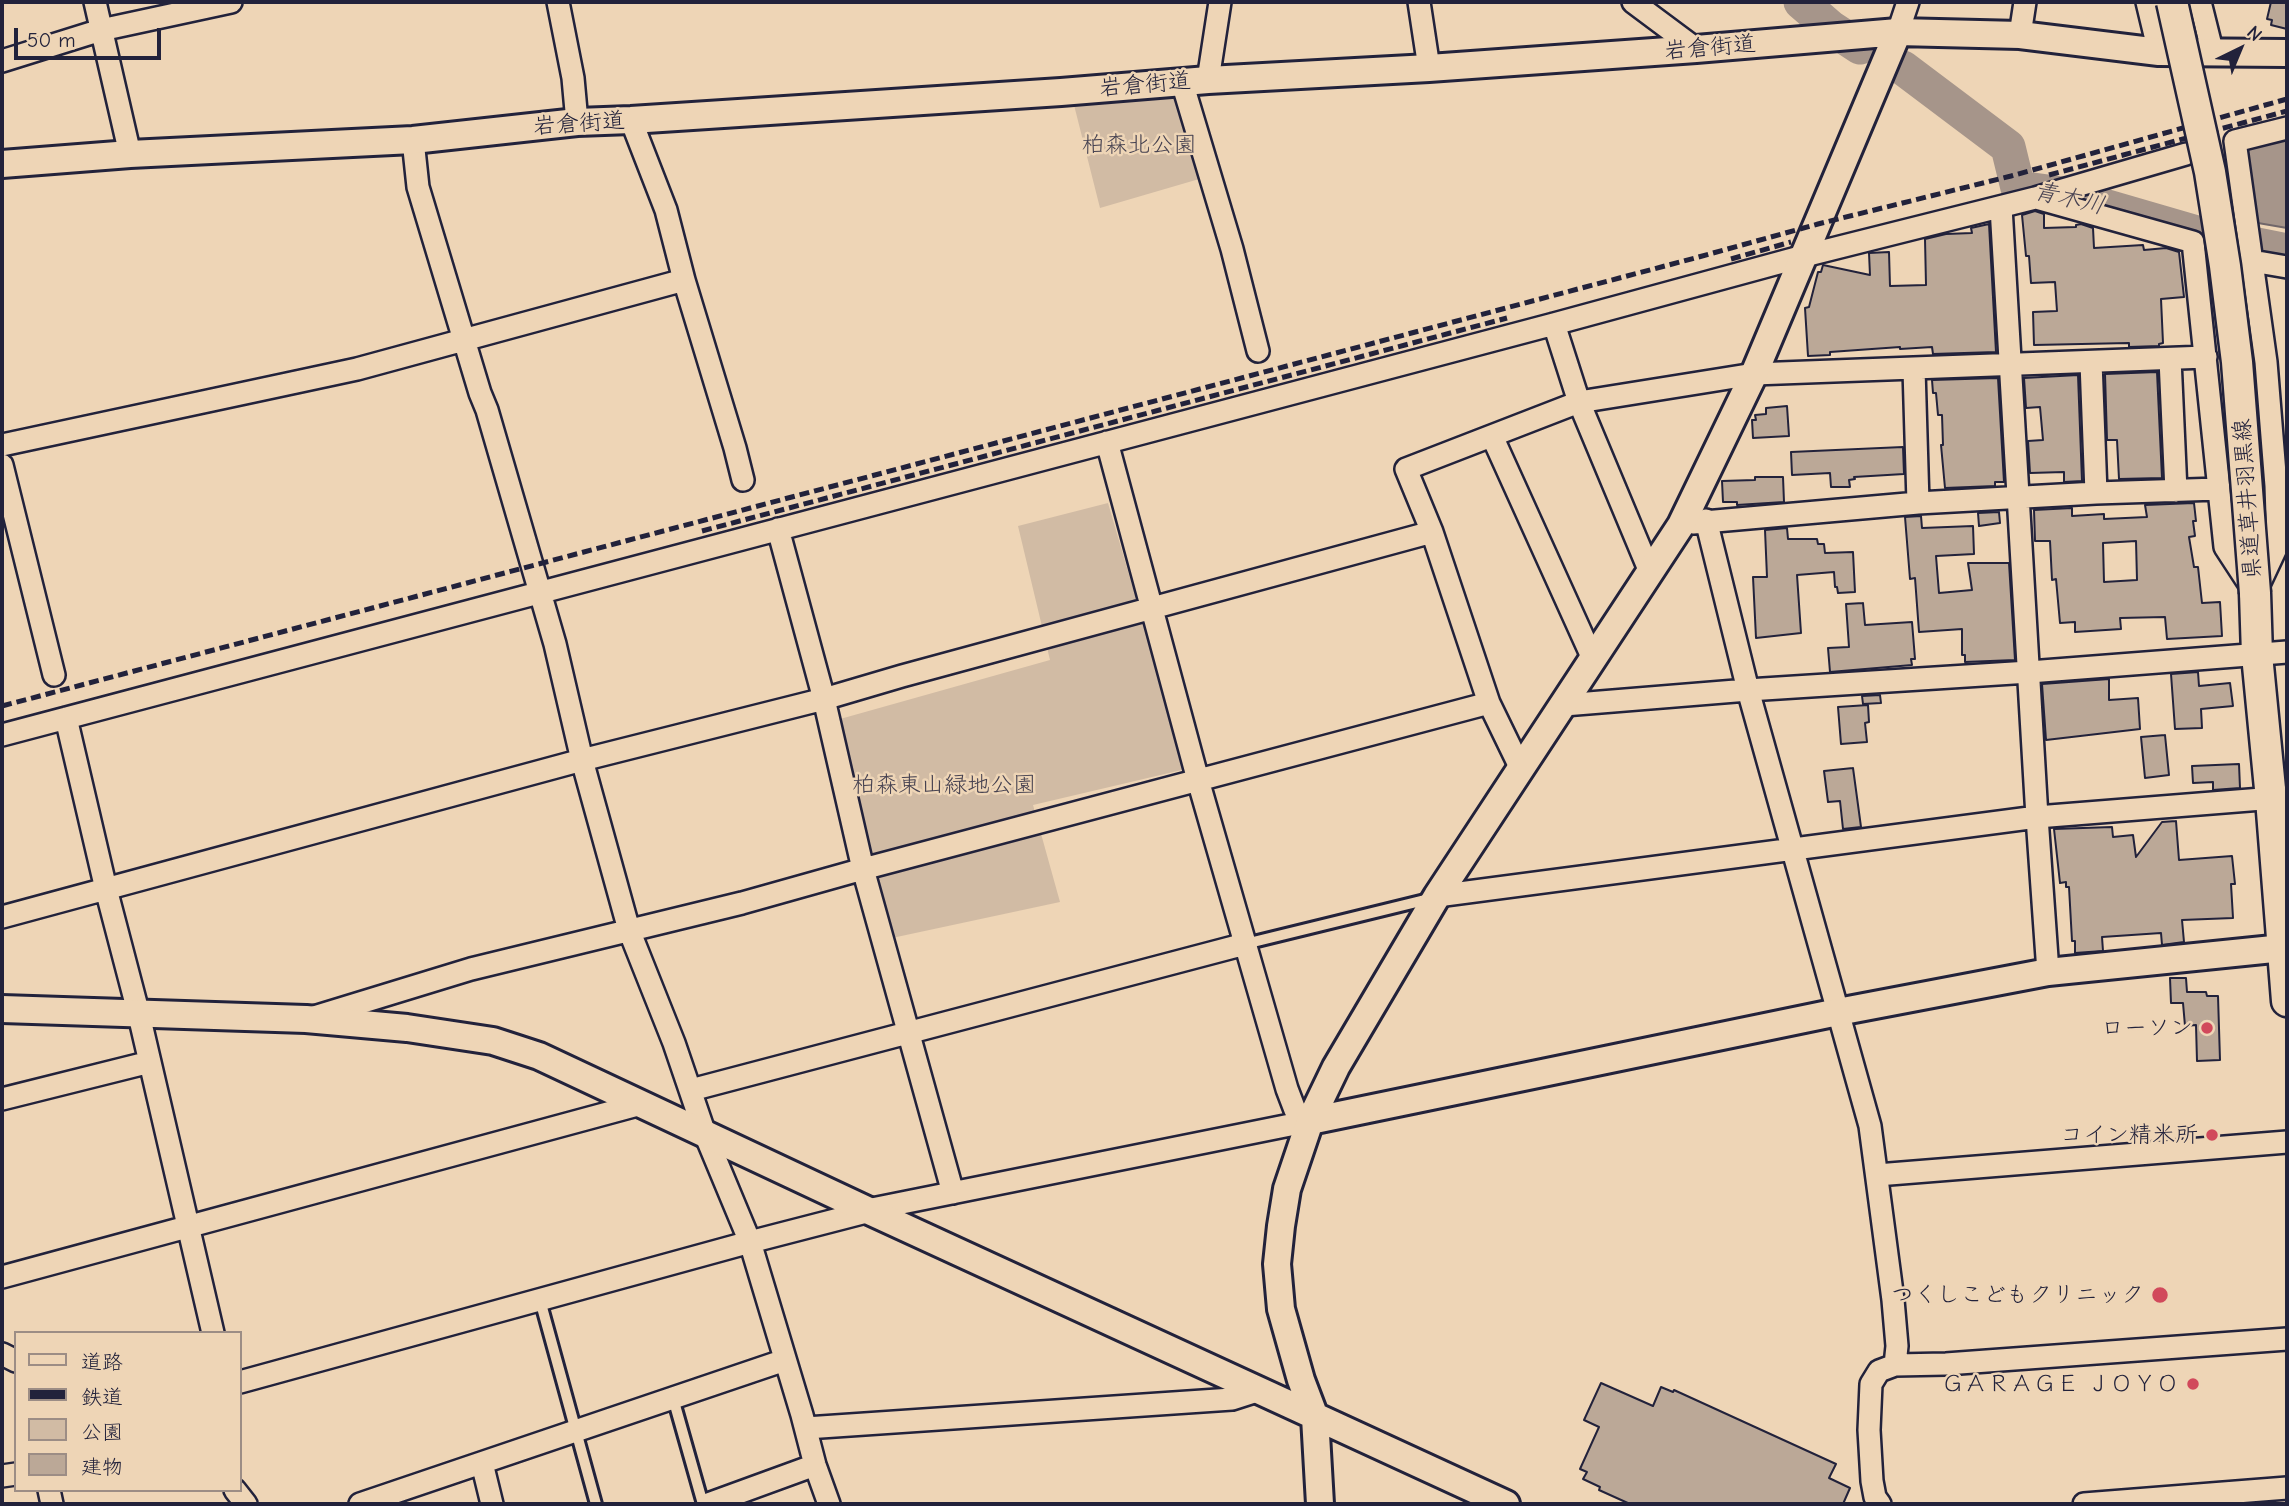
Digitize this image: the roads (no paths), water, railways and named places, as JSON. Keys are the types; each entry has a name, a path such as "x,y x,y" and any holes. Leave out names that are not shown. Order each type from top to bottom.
{"main road":[{"name":"県道草井羽黒線","path":"2172,2 2210,172 2237,362 2255,593 2257,655 2279,798 2287,1001"}],"street":[{"path":"94,2 131,154"},
{"path":"2,61 101,30 232,2"},
{"path":"558,2 573,78 578,122"},
{"path":"1220,2 1195,81 1258,351"},
{"path":"1419,2 1429,68"},
{"path":"1633,2 1696,49"},
{"path":"1320,1504 1315,1417 1301,1380 1281,1309 1277,1264 1287,1189 1310,1121 1336,1067 1437,897 1650,572 1693,523 1898,32 1908,2"},
{"path":"2020,35 2025,2"},
{"path":"2147,2 2159,52"},
{"path":"2200,2 2213,54"},
{"name":"岩倉街道","path":"2,164 131,154 413,140 578,122 1429,68 1898,32 2020,35 2159,52 2287,53"},
{"path":"631,120 666,210 743,480"},
{"path":"2255,593 2278,544 2282,485 2235,141 2287,128"},
{"path":"413,140 418,187 555,644 582,760 629,930 674,1043 705,1134 750,1242 815,1465 829,1504"},
{"path":"2,735 1804,256 2035,198 2186,154"},
{"path":"2035,198 2193,242 2225,547 2255,593"},
{"path":"2001,207 2048,972"},
{"path":"2252,261 2287,267"},
{"path":"2,445 357,369 684,280"},
{"path":"1555,324 1580,402 1650,572"},
{"path":"1521,769 1489,704 1432,533 1406,469 1580,402 1754,373 2206,357"},
{"path":"2170,359 2176,491"},
{"path":"2091,362 2096,493"},
{"path":"1914,369 1919,503"},
{"path":"1492,436 1593,659"},
{"path":"1107,442 1245,944 1295,1110 1310,1121"},
{"path":"2,465 54,675"},
{"path":"1693,523 1919,503 2218,489"},
{"path":"1693,523 1748,690 1870,1126 1893,1300 1897,1346 1895,1365"},
{"path":"778,529 824,699 863,869 953,1193"},
{"path":"2,916 582,760 824,699 1432,533"},
{"path":"1563,705 2287,652"},
{"path":"306,1019 471,969 742,903 1489,704"},
{"path":"66,718 213,1331"},
{"path":"1437,897 2037,817 2279,798"},
{"path":"691,1090 1245,944"},
{"path":"242,1381 868,1211 1838,1012 2048,972 2285,947"},
{"path":"2,1009 306,1019 407,1028 493,1041 539,1056 1497,1502"},
{"path":"2,1099 150,1062"},
{"path":"2,1277 640,1104"},
{"path":"1877,1175 2287,1142"},
{"path":"1880,1504 1875,1497 1872,1481 1869,1430 1871,1384 1879,1371 1895,1365 1946,1364 2287,1339"},
{"path":"360,1504 785,1360"},
{"path":"806,1428 1232,1399 1261,1390"},
{"path":"482,1463 492,1504"},
{"path":"708,1504 815,1465"},
{"path":"2084,1504 2287,1488"}],"lane":[{"path":"1245,944 1437,897"},
{"path":"540,1300 596,1504"},
{"path":"673,1398 703,1504"}],"waterway":[{"name":"青木川","path":"1801,2 1831,28 1860,47"},
{"name":"青木川","path":"1903,68 2008,147 2018,188 2063,194 2197,233 2287,251"}],"railway":[{"path":"2,706 1818,224 2011,176 2287,99"},
{"path":"2049,175 2287,111"},
{"path":"1731,259 1791,242"},
{"path":"702,531 1507,318"}],"place":[{"name":"ローソン","path":"2207,1028"},
{"name":"コイン精米所","path":"2212,1135"},
{"name":"つくしこどもクリニック","path":"2160,1295"},
{"name":"ＧＡＲＡＧＥ ＪＯＹＯ","path":"2193,1384"}],"park label":[{"name":"柏森北公園","path":"1139,145"},
{"name":"柏森東山緑地公園","path":"944,785"}]}
